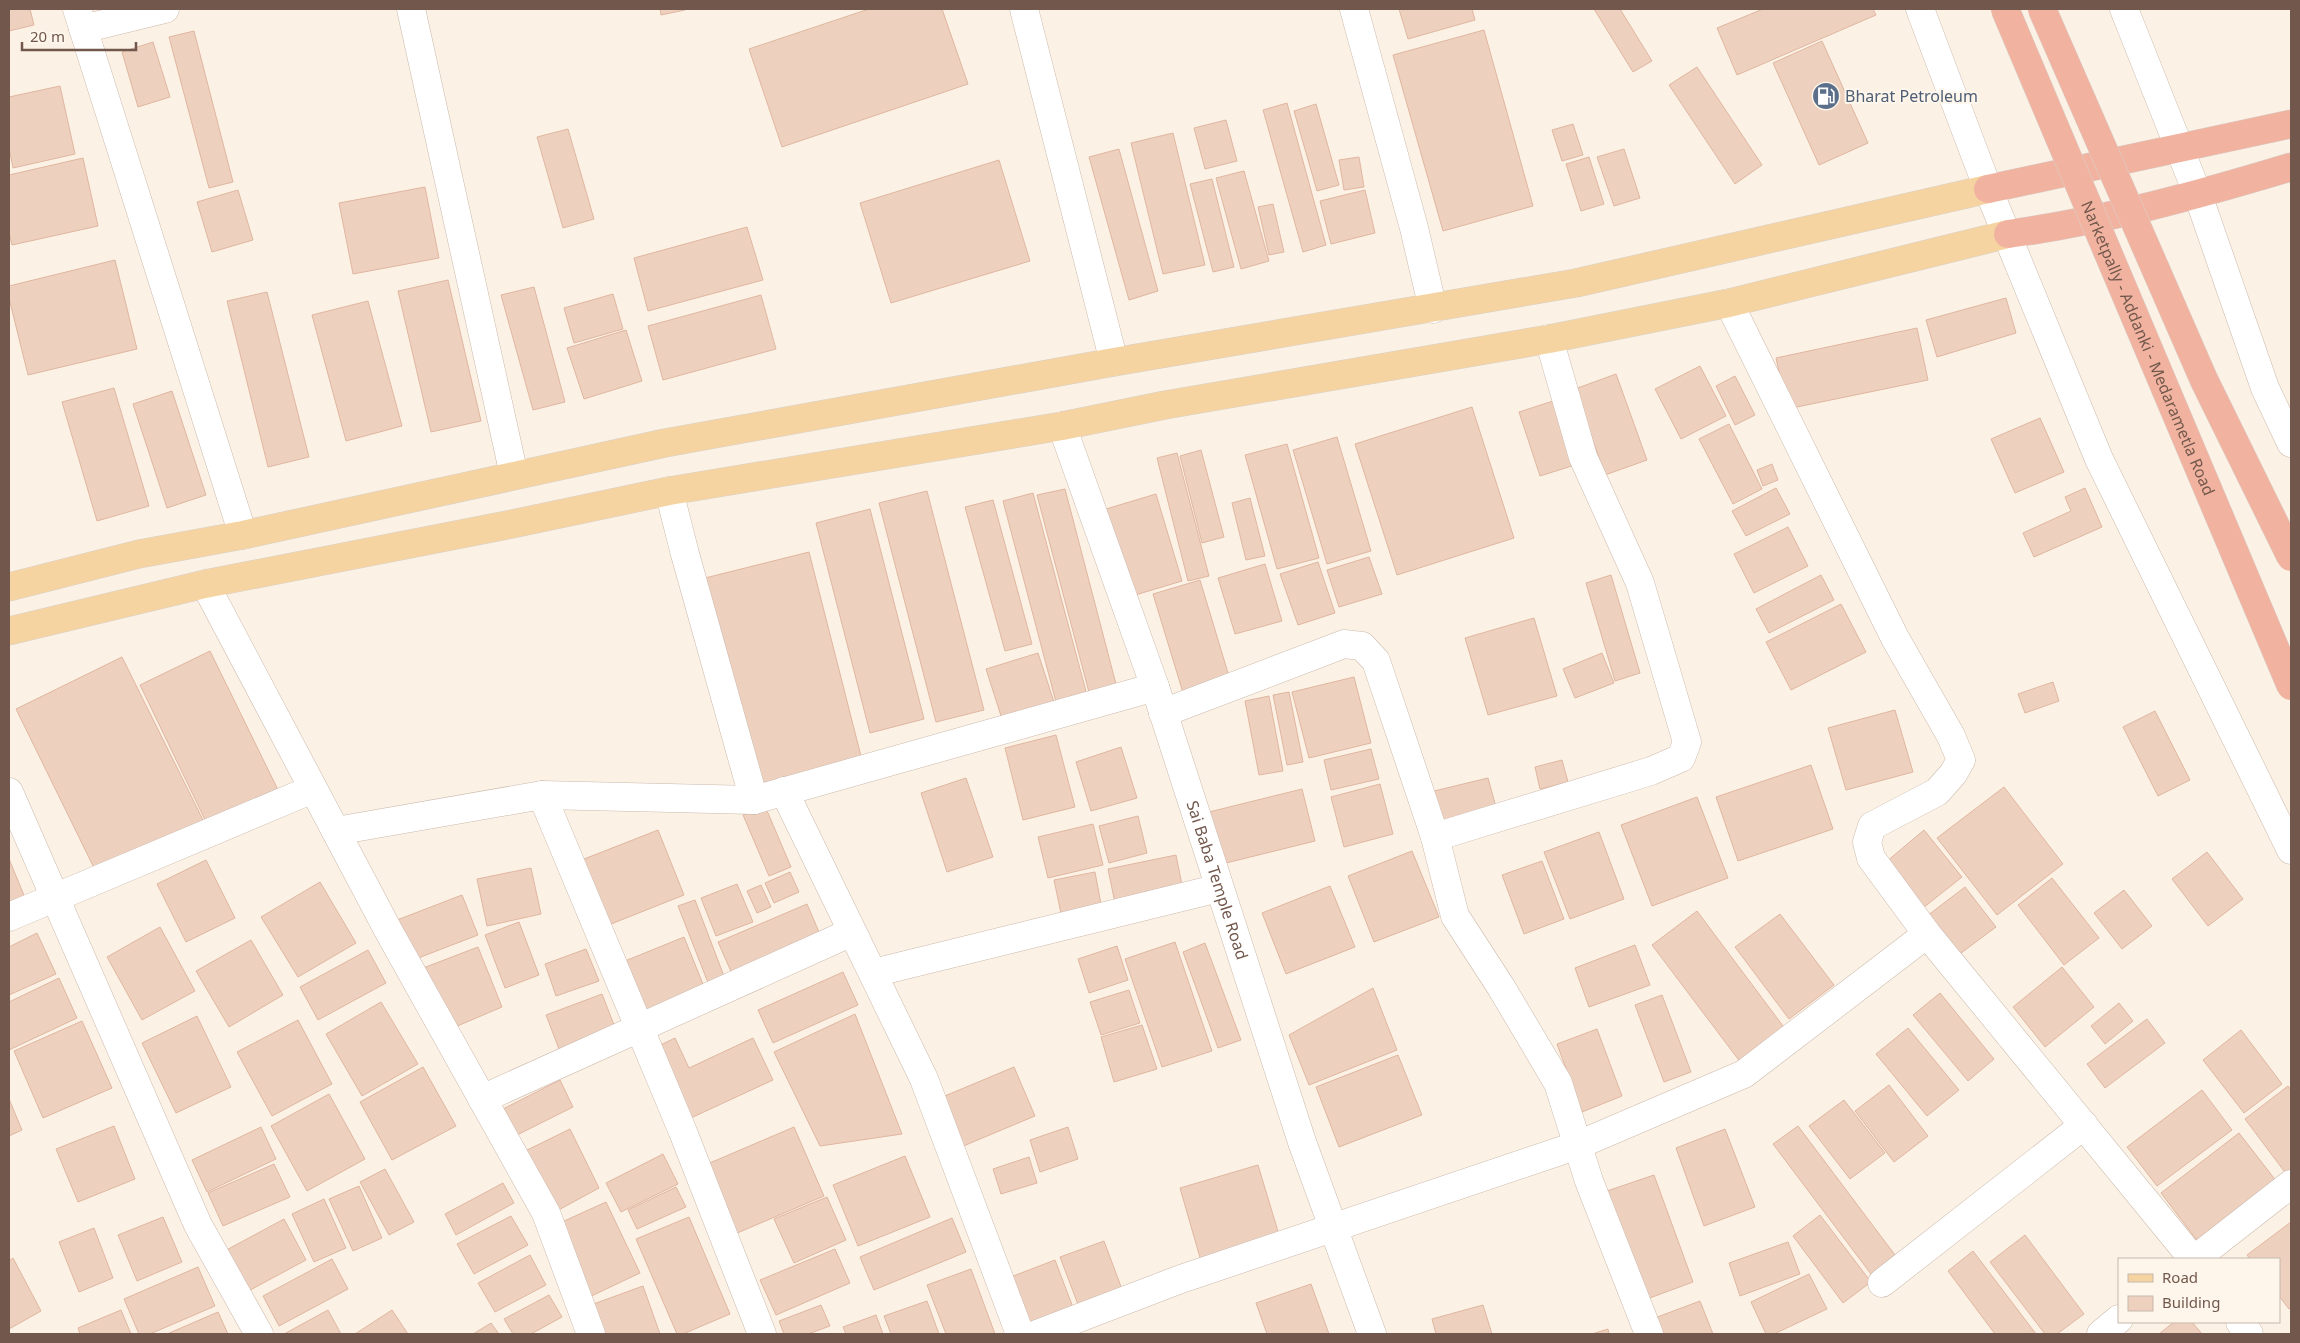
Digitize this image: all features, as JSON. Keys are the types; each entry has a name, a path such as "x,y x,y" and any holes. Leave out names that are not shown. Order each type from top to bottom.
{"highway":[{"name":"Narketpally - Addanki - Medarametla Road","path":"2005,9 2291,686"},
{"path":"2042,9 2204,380 2291,558"},
{"path":"1988,189 2291,124"},
{"path":"2008,234 2046,229 2198,195 2291,167"}],"main road":[{"path":"9,587 139,554 243,535 666,443 1114,362 1433,309 1604,277 1988,189"},
{"path":"9,631 205,584 669,491 1062,426 1175,403 1549,339 1729,303 2008,234"}],"street":[{"path":"165,9 80,19 243,535"},
{"path":"411,9 514,475"},
{"path":"1024,9 1114,362"},
{"path":"1354,9 1414,228 1433,309"},
{"path":"1920,9 1988,189 2099,459 2291,850"},
{"path":"2124,9 2198,195 2265,388 2291,443"},
{"path":"1729,303 1895,638 1951,736 1961,760 1953,774 1937,792 1872,826 1866,842 1871,858 1927,934 2193,1258"},
{"path":"1435,837 1651,771 1681,758 1687,742 1640,583 1584,456 1549,339"},
{"name":"Sai Baba Temple Road","path":"1062,426 1159,700 1302,1142 1372,1334"},
{"path":"669,491 754,800"},
{"path":"205,584 388,930 546,1213 591,1334"},
{"path":"336,832 542,795 754,800 784,791 1159,700 1344,644 1362,646 1376,661 1435,837 1454,916 1502,988 1558,1083 1588,1181 1649,1334"},
{"path":"9,917 313,789"},
{"path":"784,791 924,1079 1020,1334"},
{"path":"9,792 198,1225 259,1334"},
{"path":"542,795 683,1132 762,1334"},
{"path":"873,973 1219,888"},
{"path":"482,1099 852,932"},
{"path":"1037,1334 1181,1279 1578,1145 1744,1074 1927,934"},
{"path":"1882,1283 2084,1125"},
{"path":"2195,1258 2291,1184"},
{"path":"2101,1334 2118,1320"},
{"path":"2241,1323 2249,1334"}],"building":[{"path":"9,9 30,9 34,25 9,31"},
{"path":"660,9 685,9 685,10 661,15"},
{"path":"869,9 942,9 968,84 782,147 749,49"},
{"path":"1399,9 1472,9 1475,20 1408,39"},
{"path":"1594,9 1620,9 1652,61 1633,72"},
{"path":"1763,9 1873,9 1876,15 1737,75 1717,28"},
{"path":"1484,30 1533,206 1443,231 1393,55"},
{"path":"194,31 233,182 209,188 169,37"},
{"path":"1822,41 1868,143 1819,165 1773,63"},
{"path":"153,42 170,97 138,107 122,52"},
{"path":"1697,67 1762,165 1735,184 1669,85"},
{"path":"60,86 75,154 13,168 9,148 9,97"},
{"path":"1287,103 1326,245 1303,252 1263,110"},
{"path":"1316,104 1339,185 1317,191 1294,111"},
{"path":"1226,120 1237,161 1205,169 1194,128"},
{"path":"1573,124 1583,155 1562,161 1552,130"},
{"path":"568,129 594,219 563,228 537,137"},
{"path":"1173,133 1205,265 1163,274 1131,143"},
{"path":"1119,149 1158,291 1129,300 1089,157"},
{"path":"1624,149 1640,198 1614,206 1597,157"},
{"path":"1359,157 1364,187 1344,190 1339,160"},
{"path":"1589,157 1604,204 1581,211 1566,164"},
{"path":"83,158 98,226 12,245 9,233 9,175"},
{"path":"999,160 1030,261 891,303 860,203"},
{"path":"1244,171 1269,261 1241,269 1216,178"},
{"path":"1212,179 1234,267 1213,272 1190,184"},
{"path":"425,187 439,258 353,274 339,203"},
{"path":"238,190 253,240 212,252 197,202"},
{"path":"1365,190 1375,233 1331,244 1320,201"},
{"path":"1273,204 1284,252 1269,255 1258,207"},
{"path":"747,227 763,280 648,311 634,258"},
{"path":"115,260 137,349 28,375 9,298 9,286"},
{"path":"448,280 481,421 431,432 398,291"},
{"path":"534,287 565,402 533,410 501,295"},
{"path":"267,292 309,457 268,467 227,301"},
{"path":"613,294 623,329 574,343 564,308"},
{"path":"761,295 776,349 663,380 648,326"},
{"path":"2006,298 2016,333 1937,357 1926,320"},
{"path":"368,301 402,426 346,441 312,315"},
{"path":"1917,328 1928,380 1787,409 1776,358"},
{"path":"626,330 642,381 584,399 567,348"},
{"path":"1700,366 1726,416 1681,439 1655,389"},
{"path":"1616,374 1647,460 1605,475 1575,389"},
{"path":"1735,376 1755,415 1735,425 1716,386"},
{"path":"114,388 149,506 97,521 62,402"},
{"path":"172,391 206,495 167,508 133,404"},
{"path":"1553,401 1575,465 1540,476 1519,412"},
{"path":"1472,407 1514,538 1397,575 1355,444"},
{"path":"2040,418 2064,472 2015,493 1991,439"},
{"path":"1729,424 1762,489 1733,504 1699,439"},
{"path":"1337,437 1371,551 1327,564 1293,450"},
{"path":"1287,444 1319,558 1277,569 1245,455"},
{"path":"1201,450 1224,537 1202,543 1180,456"},
{"path":"1177,453 1209,576 1188,581 1157,458"},
{"path":"1772,464 1778,480 1763,486 1757,470"},
{"path":"1776,488 1790,514 1746,536 1732,511"},
{"path":"2085,488 2102,527 2034,557 2023,533 2071,511 2065,497"},
{"path":"1065,489 1117,688 1090,696 1037,495"},
{"path":"927,491 984,710 936,722 879,503"},
{"path":"1033,493 1087,695 1056,702 1003,501"},
{"path":"1156,494 1182,581 1132,596 1106,509"},
{"path":"1250,498 1265,556 1246,560 1232,503"},
{"path":"993,500 1032,644 1005,651 965,507"},
{"path":"870,509 924,719 870,733 816,523"},
{"path":"1788,527 1808,566 1754,593 1734,554"},
{"path":"809,552 862,760 759,786 705,578"},
{"path":"1369,557 1382,594 1339,607 1327,570"},
{"path":"1318,562 1335,613 1298,625 1280,574"},
{"path":"1265,564 1282,621 1235,634 1218,578"},
{"path":"1611,575 1640,673 1615,681 1586,583"},
{"path":"1821,575 1834,600 1769,633 1756,609"},
{"path":"1200,580 1231,683 1184,696 1153,594"},
{"path":"1841,604 1866,652 1791,690 1766,642"},
{"path":"1534,618 1557,696 1488,715 1465,638"},
{"path":"210,651 281,796 210,830 140,685"},
{"path":"1038,653 1054,702 1002,719 986,669"},
{"path":"1602,653 1614,683 1575,698 1563,669"},
{"path":"122,657 205,824 98,876 16,709"},
{"path":"1354,677 1371,743 1309,758 1292,692"},
{"path":"2053,682 2059,701 2025,713 2018,694"},
{"path":"1289,692 1303,762 1287,765 1273,695"},
{"path":"1269,696 1283,771 1259,775 1245,701"},
{"path":"1895,710 1913,772 1846,790 1828,728"},
{"path":"2155,711 2190,780 2158,796 2123,727"},
{"path":"1056,735 1075,807 1023,820 1005,748"},
{"path":"1121,747 1137,798 1091,811 1076,762"},
{"path":"1371,749 1379,779 1331,790 1324,760"},
{"path":"1562,760 1568,782 1540,789 1535,767"},
{"path":"1811,765 1833,829 1738,861 1716,797"},
{"path":"966,778 993,857 947,872 921,793"},
{"path":"1488,778 1497,811 1439,826 1430,792"},
{"path":"1380,784 1393,834 1344,847 1331,797"},
{"path":"2004,787 2063,864 1997,915 1937,838"},
{"path":"1302,789 1315,841 1222,864 1209,812"},
{"path":"1697,797 1728,878 1652,906 1621,825"},
{"path":"765,806 791,867 769,876 743,815"},
{"path":"1138,816 1147,853 1109,863 1099,826"},
{"path":"1093,824 1103,865 1048,878 1038,837"},
{"path":"658,830 684,895 606,926 579,861"},
{"path":"1924,830 1962,877 1923,908 1886,862"},
{"path":"1599,832 1624,899 1570,919 1544,852"},
{"path":"1412,851 1439,917 1374,942 1348,876"},
{"path":"2207,852 2243,899 2208,926 2172,879"},
{"path":"1176,855 1183,890 1115,903 1108,869"},
{"path":"9,859 28,905 9,913"},
{"path":"206,860 235,918 186,942 157,884"},
{"path":"1542,861 1564,919 1524,934 1502,875"},
{"path":"531,868 541,914 487,926 477,879"},
{"path":"790,872 799,892 774,903 765,883"},
{"path":"1095,872 1103,915 1063,923 1054,880"},
{"path":"2052,878 2099,938 2064,965 2018,905"},
{"path":"320,882 356,943 298,977 261,917"},
{"path":"737,884 753,922 716,936 701,898"},
{"path":"761,885 771,907 757,913 747,891"},
{"path":"1330,886 1355,947 1286,974 1262,913"},
{"path":"1965,887 1996,927 1953,959 1923,919"},
{"path":"2124,890 2152,926 2122,949 2094,913"},
{"path":"462,895 478,935 413,960 397,920"},
{"path":"695,900 730,992 714,998 678,906"},
{"path":"807,904 825,946 737,985 718,942"},
{"path":"1697,911 1786,1030 1741,1063 1652,945"},
{"path":"1780,914 1834,985 1789,1019 1735,947"},
{"path":"519,922 539,975 505,988 485,935"},
{"path":"160,927 195,991 142,1020 107,957"},
{"path":"37,933 56,974 9,995 9,947"},
{"path":"684,937 709,999 649,1023 625,961"},
{"path":"251,940 283,995 229,1027 196,971"},
{"path":"1175,942 1212,1051 1162,1067 1125,959"},
{"path":"1205,943 1241,1040 1218,1048 1183,952"},
{"path":"1635,945 1650,985 1589,1007 1575,968"},
{"path":"1117,946 1128,980 1089,993 1078,959"},
{"path":"478,947 502,1007 448,1030 418,970"},
{"path":"586,949 599,981 556,996 545,964"},
{"path":"368,950 386,983 318,1020 300,987"},
{"path":"2062,967 2094,1007 2045,1047 2013,1007"},
{"path":"843,972 858,1005 773,1043 758,1010"},
{"path":"59,978 77,1018 9,1050 9,1002"},
{"path":"1373,988 1397,1050 1309,1085 1289,1035"},
{"path":"1129,990 1140,1023 1101,1035 1090,1002"},
{"path":"1940,993 1994,1059 1968,1081 1913,1015"},
{"path":"602,994 623,1048 567,1070 546,1015"},
{"path":"1662,995 1691,1072 1664,1082 1635,1005"},
{"path":"381,1002 418,1064 362,1096 326,1034"},
{"path":"2119,1003 2133,1021 2105,1044 2091,1026"},
{"path":"855,1014 902,1134 820,1146 774,1052"},
{"path":"197,1016 231,1087 176,1113 142,1043"},
{"path":"2147,1019 2165,1043 2105,1088 2087,1064"},
{"path":"298,1020 332,1084 272,1116 237,1052"},
{"path":"82,1021 112,1088 43,1118 14,1051"},
{"path":"1142,1025 1157,1069 1114,1082 1101,1037"},
{"path":"1908,1028 1959,1090 1927,1116 1876,1054"},
{"path":"1597,1029 1622,1096 1582,1112 1557,1044"},
{"path":"2241,1030 2282,1084 2244,1113 2203,1060"},
{"path":"675,1038 689,1068 753,1038 773,1080 680,1123 646,1052"},
{"path":"1398,1055 1422,1115 1339,1147 1316,1087"},
{"path":"423,1067 456,1126 392,1160 360,1102"},
{"path":"1014,1067 1035,1116 961,1147 940,1098"},
{"path":"560,1080 573,1107 515,1136 501,1110"},
{"path":"1889,1085 1928,1136 1894,1162 1855,1111"},
{"path":"2288,1086 2291,1090 2291,1172 2287,1175 2245,1119"},
{"path":"2202,1090 2232,1130 2157,1186 2127,1147"},
{"path":"329,1094 365,1159 307,1191 271,1126"},
{"path":"9,1099 22,1130 9,1136"},
{"path":"1844,1100 1885,1153 1850,1179 1809,1126"},
{"path":"114,1126 135,1179 78,1202 56,1149"},
{"path":"1798,1126 1895,1255 1871,1274 1773,1144"},
{"path":"261,1127 276,1159 207,1192 192,1160"},
{"path":"794,1127 824,1196 735,1234 705,1165"},
{"path":"1068,1127 1078,1159 1040,1172 1030,1140"},
{"path":"570,1129 599,1188 553,1213 517,1155"},
{"path":"1725,1129 1755,1207 1704,1226 1676,1148"},
{"path":"2239,1133 2284,1191 2205,1251 2161,1193"},
{"path":"663,1154 678,1184 621,1212 606,1183"},
{"path":"905,1156 930,1217 858,1246 833,1185"},
{"path":"1029,1157 1037,1183 1001,1194 993,1169"},
{"path":"274,1164 290,1197 223,1226 208,1193"},
{"path":"1258,1165 1280,1238 1201,1261 1180,1188"},
{"path":"385,1169 414,1222 389,1235 360,1182"},
{"path":"1654,1175 1693,1282 1647,1299 1607,1191"},
{"path":"503,1183 514,1203 456,1235 445,1214"},
{"path":"359,1186 382,1238 353,1251 329,1199"},
{"path":"676,1187 686,1207 637,1229 628,1210"},
{"path":"827,1197 846,1240 794,1263 774,1219"},
{"path":"324,1199 346,1248 314,1262 292,1214"},
{"path":"606,1202 640,1273 585,1299 551,1227"},
{"path":"1820,1215 1871,1282 1843,1303 1793,1236"},
{"path":"511,1216 528,1245 474,1274 457,1244"},
{"path":"163,1217 182,1262 137,1281 118,1235"},
{"path":"689,1217 730,1314 683,1334 677,1334 636,1239"},
{"path":"952,1218 966,1252 874,1290 860,1257"},
{"path":"284,1219 306,1260 241,1295 219,1254"},
{"path":"2291,1222 2291,1307 2289,1309 2280,1297 2280,1258 2249,1258 2247,1255"},
{"path":"94,1228 113,1278 79,1292 59,1242"},
{"path":"2025,1235 2084,1314 2057,1334 2045,1334 1990,1262"},
{"path":"1104,1241 1126,1300 1082,1315 1060,1257"},
{"path":"1788,1242 1800,1274 1740,1296 1729,1263"},
{"path":"835,1249 850,1283 776,1315 760,1280"},
{"path":"1973,1251 2036,1334 1995,1334 1948,1271"},
{"path":"530,1255 546,1285 495,1312 478,1283"},
{"path":"13,1258 41,1311 9,1329 9,1261"},
{"path":"332,1259 348,1289 279,1326 263,1296"},
{"path":"1055,1260 1077,1318 1033,1334 1008,1278"},
{"path":"198,1267 215,1306 150,1334 139,1334 124,1299"},
{"path":"971,1269 995,1334 946,1334 927,1285"},
{"path":"1809,1274 1827,1309 1774,1334 1766,1334 1751,1302"},
{"path":"1311,1284 1329,1334 1267,1334 1256,1303"},
{"path":"643,1286 660,1334 598,1334 588,1306"},
{"path":"549,1295 562,1317 531,1334 513,1334 504,1319"},
{"path":"927,1301 939,1334 891,1334 884,1316"},
{"path":"1700,1301 1713,1334 1658,1334 1652,1319"},
{"path":"821,1305 830,1326 808,1334 784,1334 779,1321"},
{"path":"1483,1305 1492,1334 1436,1334 1432,1319"},
{"path":"121,1310 131,1334 80,1334 78,1328"},
{"path":"328,1310 341,1334 284,1334"},
{"path":"392,1310 408,1334 355,1334"},
{"path":"218,1312 228,1334 167,1334"},
{"path":"876,1315 883,1334 846,1334 843,1327"},
{"path":"491,1323 499,1334 473,1334"},
{"path":"2173,1323 2193,1323 2202,1334 2159,1334"},
{"path":"1608,1329 1609,1334 1592,1334"}],"place":[{"name":"Bharat Petroleum","path":"1826,96"}]}
